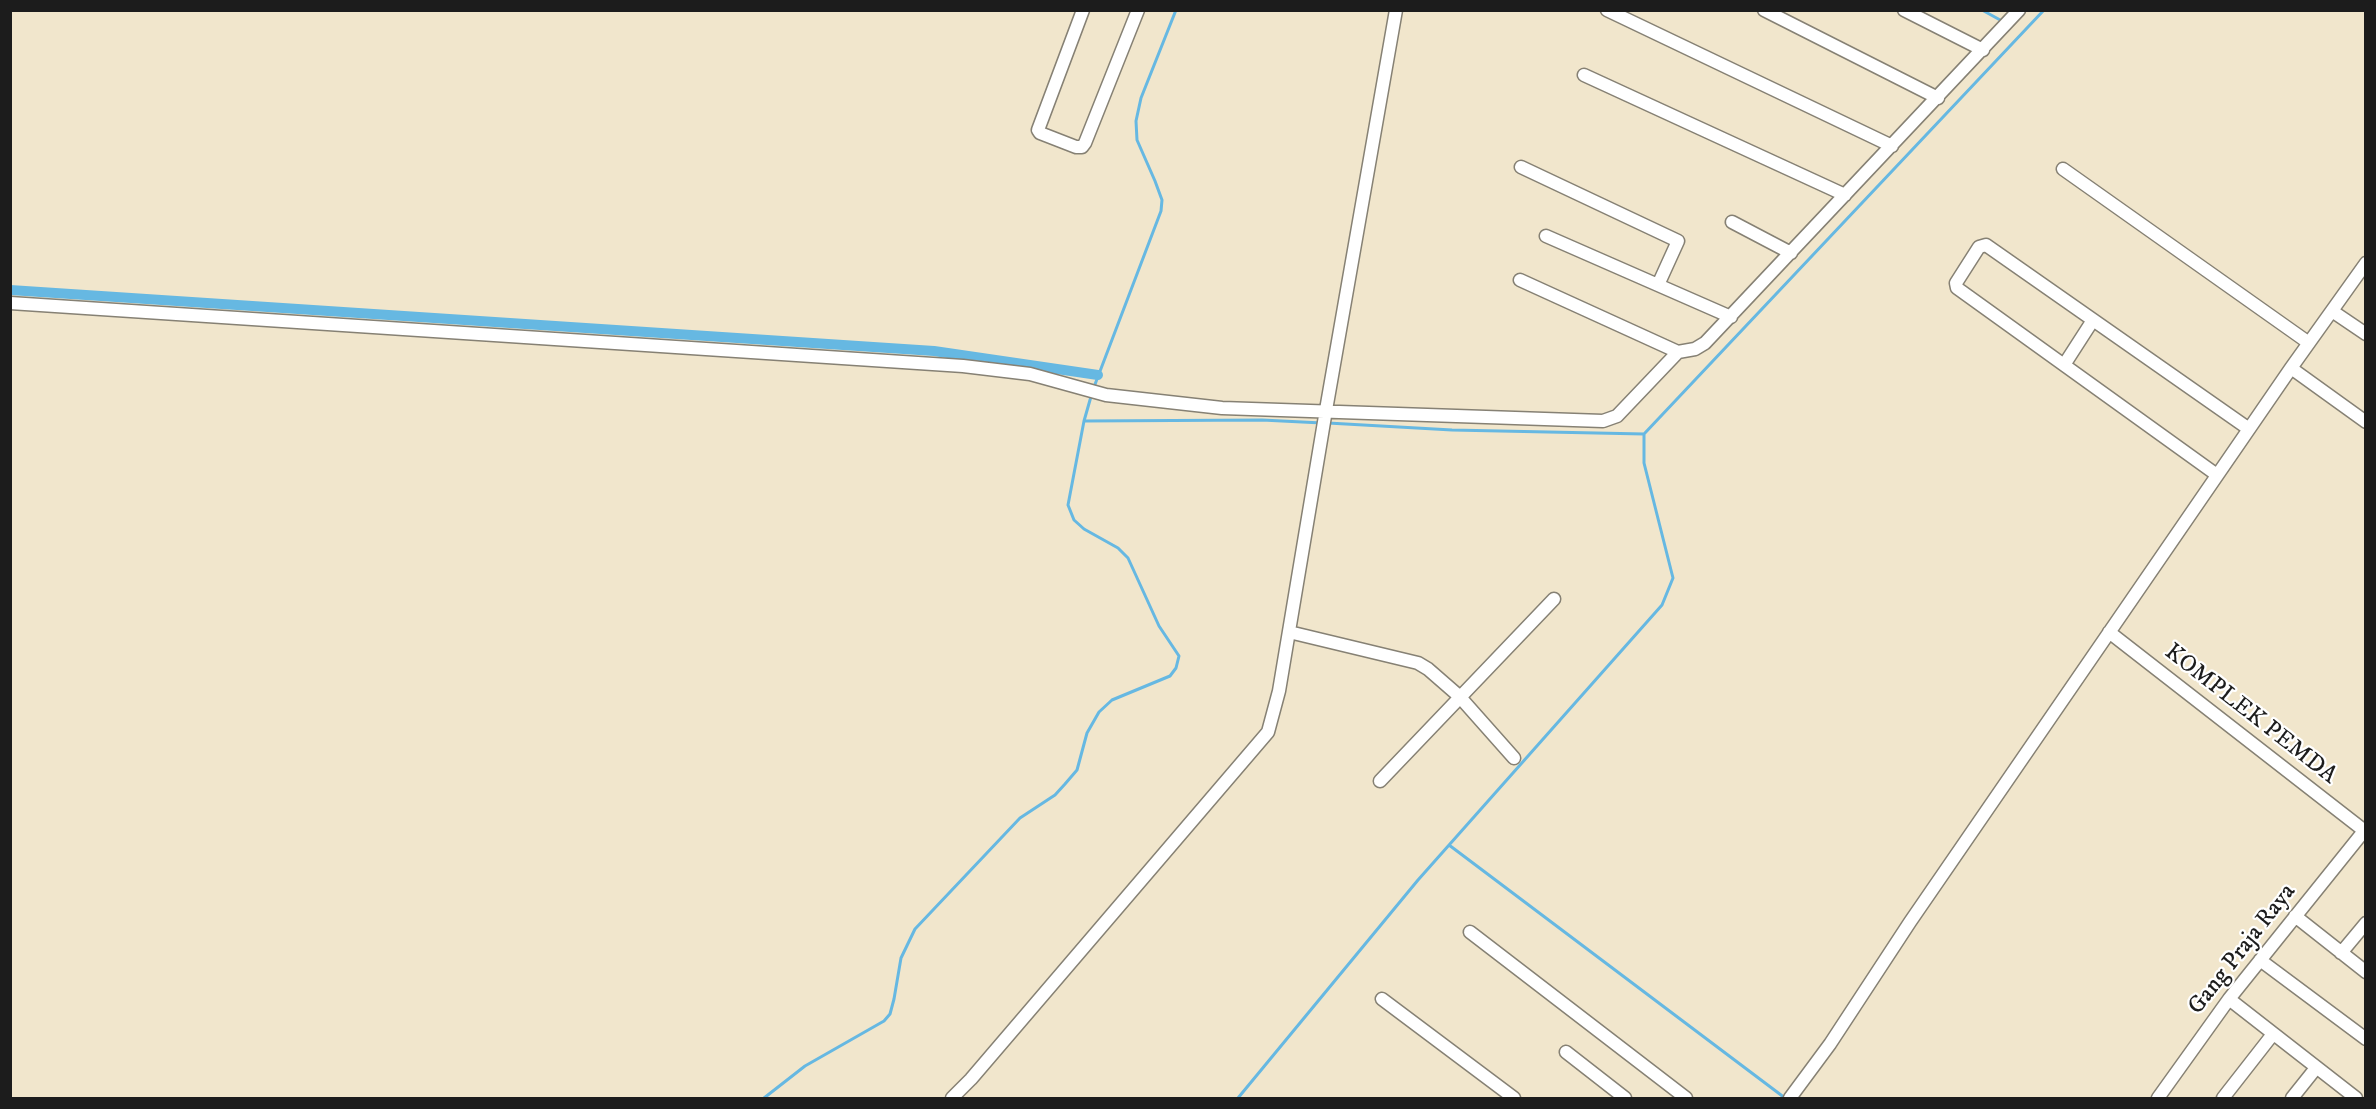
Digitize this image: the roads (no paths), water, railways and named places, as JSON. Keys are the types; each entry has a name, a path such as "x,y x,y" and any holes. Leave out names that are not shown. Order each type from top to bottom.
{"street":[{"path":"1083,10 1038,129 1040,133 1076,147 1082,147 1085,143 1138,10"},
{"path":"952,1098 971,1079 1265,737 1273,718 1396,10"},
{"path":"1607,10 1892,146"},
{"path":"1764,10 1938,98"},
{"path":"1904,10 1983,50"},
{"path":"1520,280 1678,352 1695,349 1705,343 1731,317 2019,10"},
{"path":"1584,75 1845,195"},
{"path":"1521,167 1678,241 1658,285"},
{"path":"2062,169 2308,343"},
{"path":"1732,222 1791,253"},
{"path":"1546,236 1731,317"},
{"path":"2217,475 1957,288 1956,283 1979,248 1986,245 2249,429"},
{"path":"1792,1098 2109,632 2308,343 2366,263"},
{"path":"10,303 963,366 1030,374 1106,395 1245,410 1325,414 1609,420 1617,416 1678,352"},
{"path":"2332,311 2366,334"},
{"path":"2064,365 2093,320"},
{"path":"2291,368 2366,422"},
{"path":"1380,781 1554,599"},
{"path":"1289,632 1418,663 1459,696 1514,758"},
{"name":"KOMPLEK PEMDA","path":"2109,632 2365,831"},
{"name":"Gang Praja Raya","path":"2160,1098 2229,999 2365,831"},
{"path":"2295,916 2366,972"},
{"path":"2341,953 2366,923"},
{"path":"1470,932 1686,1098"},
{"path":"2260,960 2366,1039"},
{"path":"1382,999 1514,1098"},
{"path":"2229,999 2355,1098"},
{"path":"2223,1098 2273,1034"},
{"path":"1566,1052 1625,1098"},
{"path":"2292,1098 2316,1068"}],"waterway":[{"path":"1094,387 1161,211 1162,200 1137,140 1136,121 1141,98 1176,10"},
{"path":"1982,10 2002,21"},
{"path":"1328,423 1452,430 1644,434 2044,10"},
{"path":"10,290 934,351 1098,375"},
{"path":"764,1098 805,1066 884,1021 890,1014 901,958 915,929 1020,818 1055,795 1077,770 1087,733 1099,712 1112,700 1170,676 1176,668 1179,656 1159,626 1128,558 1118,548 1084,529 1074,520 1068,505 1084,421 1092,393"},
{"path":"1084,421 1262,420 1322,423"},
{"path":"1238,1098 1418,880 1662,605 1673,578 1644,463 1644,434"},
{"path":"1449,845 1785,1098"}]}
